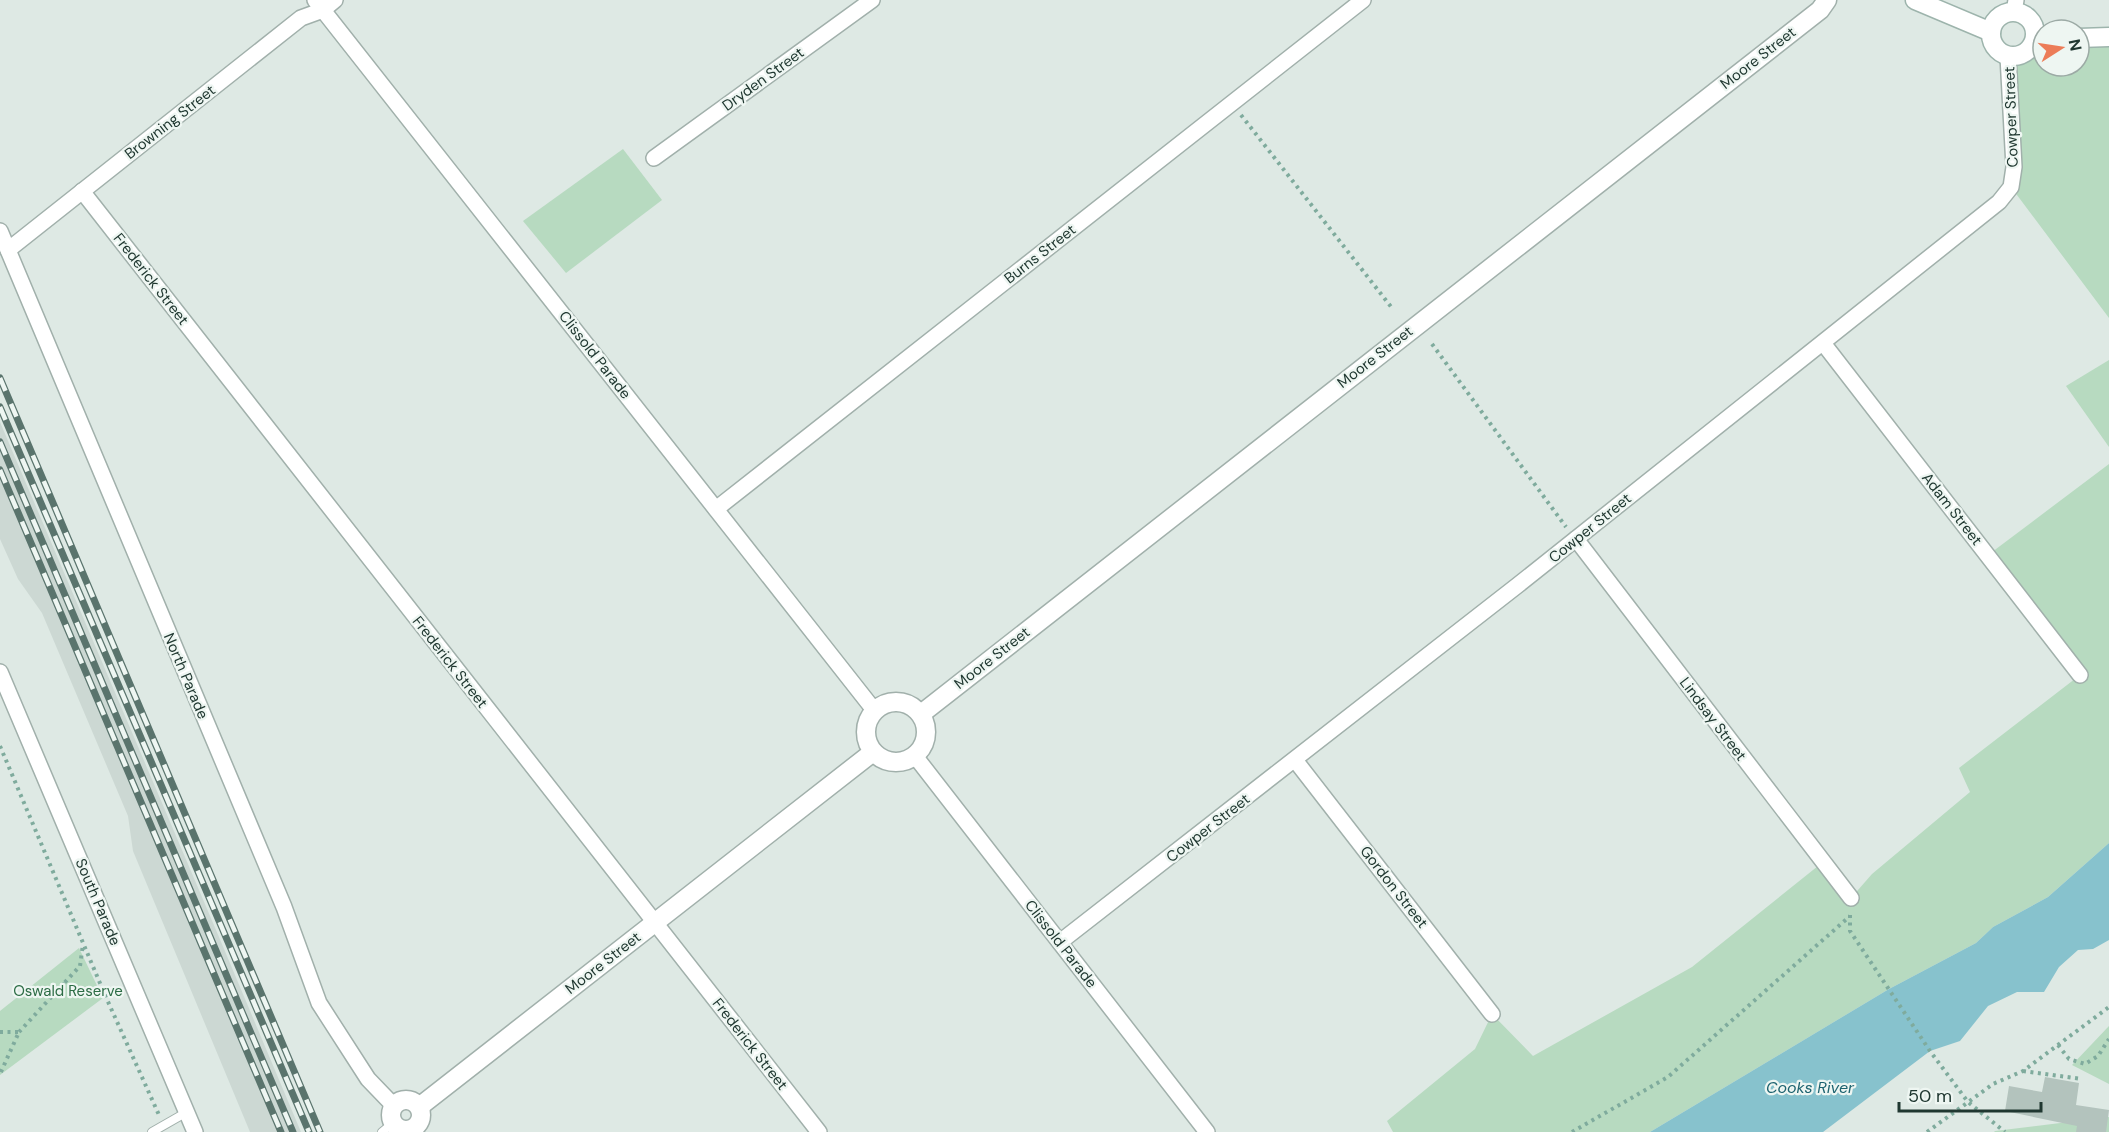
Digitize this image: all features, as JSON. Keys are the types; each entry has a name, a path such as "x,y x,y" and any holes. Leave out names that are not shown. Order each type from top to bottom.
{"street":[{"name":"Browning Street","path":"8,250 301,18 319,5 335,0"},
{"name":"Dryden Street","path":"654,158 872,0"},
{"name":"Burns Street","path":"716,509 1364,0"},
{"name":"Moore Street","path":"921,714 1820,10 1827,0"},
{"path":"1915,0 1991,32"},
{"name":"Clissold Parade","path":"319,5 874,710"},
{"path":"2031,22 2015,6 2001,15 1991,32 1994,44 2008,56 2026,51 2031,46"},
{"path":"2091,37 2107,35"},
{"name":"Cowper Street","path":"1060,942 1576,539 1999,202 2011,187 2014,167 2008,56"},
{"name":"Frederick Street","path":"82,191 819,1132"},
{"name":"North Parade","path":"0,231 284,907 319,1003 368,1079 390,1120"},
{"name":"Adam Street","path":"1823,343 2080,675"},
{"name":"Lindsay Street","path":"1576,539 1851,898"},
{"name":"South Parade","path":"0,672 3,689 195,1132"},
{"path":"890,702 903,702 921,714 926,723 926,740 915,756 895,763 873,752 867,742 866,729 874,710 890,702"},
{"name":"Moore Street","path":"419,1107 873,752"},
{"name":"Clissold Parade","path":"915,756 1207,1132"},
{"name":"Gordon Street","path":"1295,760 1492,1014"},
{"path":"408,1101 419,1107 419,1122 413,1131 401,1130 390,1120 408,1101"}],"lane":[{"path":"152,1132 187,1112"}],"path":[{"path":"1232,104 1392,308"},
{"path":"1432,344 1576,539"},
{"path":"0,746 105,995 163,1124"},
{"path":"1851,898 1850,931 1930,1051 1968,1102 2005,1132"},
{"path":"1572,1132 1668,1077 1850,916"},
{"path":"0,1074 19,1032 80,966 83,943"},
{"path":"62,984 105,995"},
{"path":"1927,1132 1994,1084 2023,1071 2109,1007"},
{"path":"0,1032 19,1032"},
{"path":"2058,1045 2069,1059 2085,1064 2098,1056 2109,1039"},
{"path":"2023,1071 2082,1079"}],"shaded area":[{"path":"0,422 301,1132 250,1132 133,851 128,816 42,613 18,579 0,539"}],"green space":[{"path":"2109,37 2109,318 2011,187 2012,56 2026,51 2031,44 2031,78 2091,78 2091,38"},
{"path":"623,149 662,200 566,273 523,221"},
{"path":"2109,360 2109,447 2066,386"},
{"path":"2109,464 2109,843 2048,897 1993,927 1976,943 1889,989 1650,1132 1393,1132 1387,1121 1475,1049 1492,1014 1533,1056 1692,967 1823,862 1851,898 1872,874 1970,792 1959,768 2080,675 1988,555"},
{"name":"Oswald Reserve","path":"79,948 103,998 0,1075 0,1011"},
{"path":"2109,1026 2109,1084 2072,1065"},
{"path":"2109,1117 2109,1132 1994,1132 1995,1131"}],"water":[{"name":"Cooks River","path":"2109,843 2109,940 2093,949 2078,950 2059,967 2044,992 2017,992 1988,1006 1960,1041 1930,1051 1823,1132 1650,1132 1889,989 1976,943 1993,927 2048,897"}],"building":[{"path":"2045,1077 2079,1083 2076,1105 2109,1110 2106,1132 2076,1132 2077,1126 2005,1111 2009,1086 2042,1092"}],"railway":[{"path":"0,378 320,1132"},
{"path":"0,407 309,1132"},
{"path":"0,442 293,1132"},
{"path":"0,470 281,1132"}]}
